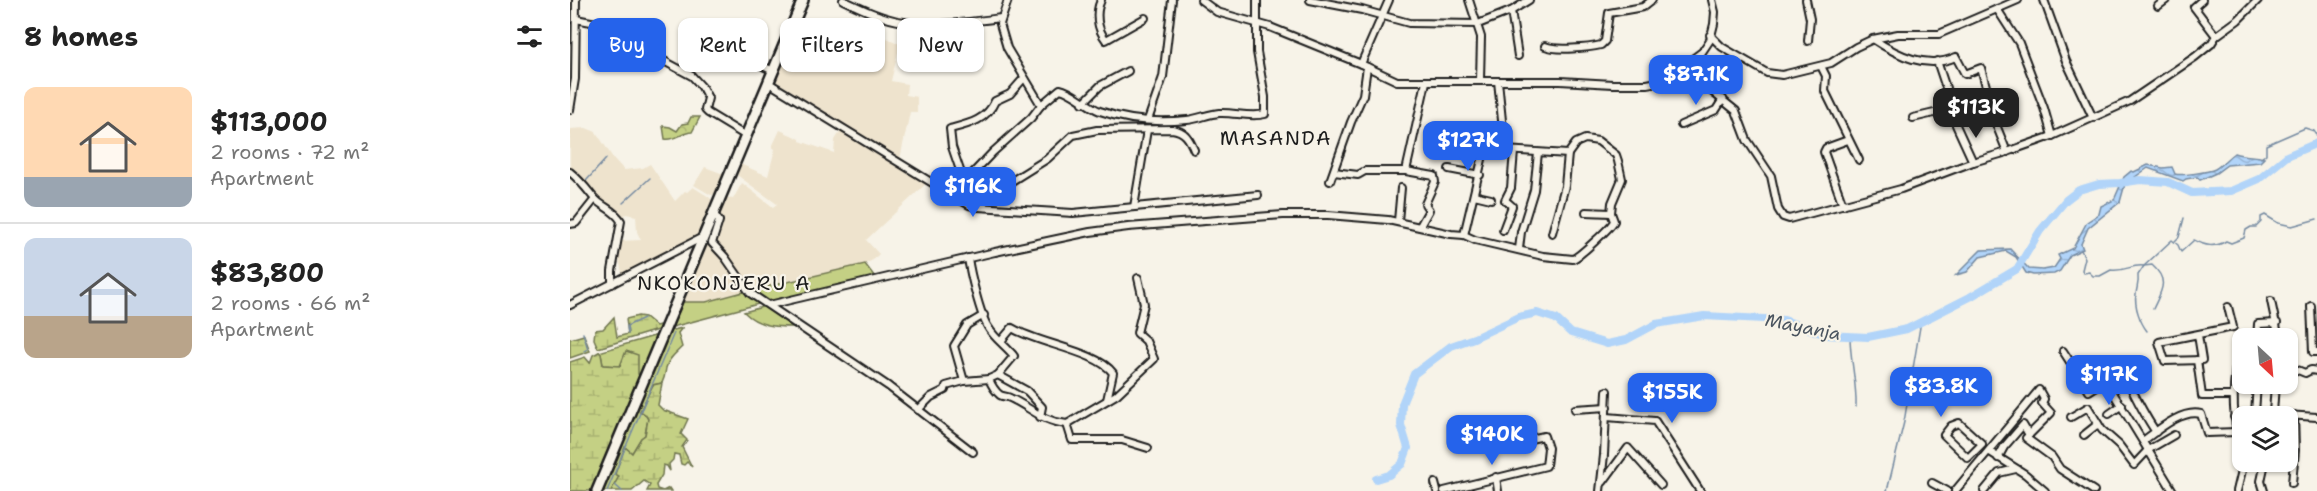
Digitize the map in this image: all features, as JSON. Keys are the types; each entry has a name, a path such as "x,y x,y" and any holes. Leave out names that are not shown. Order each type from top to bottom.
{"highway":[{"path":"597,491 706,236 769,83 799,1"}],"street":[{"path":"570,110 576,0"},
{"path":"843,0 885,18 904,22 935,23 1001,18"},
{"path":"1008,0 1000,27 1006,48 1041,105"},
{"path":"1101,0 1098,19 1106,40 1145,18"},
{"path":"1148,120 1163,77 1172,0"},
{"path":"1201,0 1217,12 1256,23 1364,65 1397,81 1480,80 1647,84 1667,79 1702,52 1710,40 1715,15 1712,0"},
{"path":"952,195 1031,118 1041,105 1060,89 1099,111 1129,119 1190,120 1218,113 1251,116 1265,114 1265,97 1257,52 1257,0"},
{"path":"1310,0 1409,23 1478,24 1511,11 1529,0"},
{"path":"1330,181 1363,95 1364,65 1389,0"},
{"path":"1469,0 1478,24 1482,46 1480,80"},
{"path":"1545,46 1550,48 1601,45 1605,41 1609,13 1643,7 1652,0"},
{"path":"1806,0 1810,19 1808,41"},
{"path":"1710,35 1725,49 1772,74 1797,72 1836,61 1856,46 1873,39 1898,34 1939,34 2018,0"},
{"path":"2044,0 2066,61 2092,118"},
{"path":"2158,6 2166,0"},
{"path":"2202,0 2194,7 2216,36"},
{"path":"1683,68 1724,99 1738,114 1747,140 1771,176 1777,205 1785,219 1794,218 1901,189 2052,136 2130,101 2170,76 2211,44 2216,36 2238,20 2258,0"},
{"path":"1997,9 2019,43 2044,108 2052,136"},
{"path":"1511,11 1518,56"},
{"path":"574,20 596,23 609,35 634,31 651,54 681,69 702,87 708,98 705,110 746,137"},
{"path":"1873,39 1891,52 1904,57 1937,62 1956,57 1965,74 1981,68 1997,127 2007,152"},
{"path":"1913,118 1947,110 1952,106 1937,62"},
{"path":"1821,66 1826,76 1826,91 1859,160"},
{"path":"768,68 773,71"},
{"path":"1083,103 1100,86 1128,71"},
{"path":"689,78 700,87 707,99 704,112 746,137"},
{"path":"964,182 952,147 950,129 979,119 991,111 995,101 1010,94 1024,78"},
{"path":"1498,81 1505,150"},
{"path":"1406,171 1426,82"},
{"path":"769,83 952,195 978,207 1073,213 1258,195"},
{"path":"1681,125 1716,110 1724,99"},
{"path":"1956,125 1973,162"},
{"path":"978,207 999,189 1047,159 1073,135 1097,130 1181,130 1188,136 1194,150"},
{"path":"1134,207 1147,130"},
{"path":"769,306 1052,239 1128,227 1298,214 1398,221 1464,235 1475,240 1543,256 1576,258 1599,235 1607,232 1615,219 1611,213 1612,202 1622,179 1616,154 1598,141 1591,138 1576,143 1568,154 1565,186 1552,233"},
{"path":"1843,205 1824,152 1826,148 1848,140"},
{"path":"1464,235 1471,201 1480,175 1484,150 1568,154"},
{"path":"1503,230 1512,206 1505,200 1511,188 1514,151"},
{"path":"1519,249 1521,232 1534,190 1538,153"},
{"path":"1449,169 1480,175"},
{"path":"1334,172 1358,175 1365,171 1406,171 1434,176 1425,204 1429,210 1420,226"},
{"path":"570,172 582,181 595,199 617,215 621,221 612,271 612,284"},
{"path":"1398,221 1401,188"},
{"path":"1474,195 1491,199"},
{"path":"570,224 576,223 595,199"},
{"path":"1586,212 1611,213"},
{"path":"714,214 719,221 712,243 725,257 747,290 888,386 974,452"},
{"path":"570,305 706,236"},
{"path":"918,410 931,397 945,390 946,386 964,381 989,379 998,375 1014,356 988,328 973,284 973,275 969,270 968,258"},
{"path":"989,379 1000,395 1010,398 1050,422 1067,424 1122,390 1154,359 1146,341 1137,333 1144,304 1138,278"},
{"path":"2271,301 2278,328"},
{"path":"2311,306 2313,352 2317,352"},
{"path":"2198,335 2202,360 2165,361 2159,342 2233,327 2228,307"},
{"path":"964,381 954,346 967,325 984,315"},
{"path":"2258,328 2258,324 2277,323"},
{"path":"1001,341 1012,328 1036,340 1098,361 1113,373 1107,400"},
{"path":"2063,351 2089,391 2106,380"},
{"path":"2092,360 2122,405 2173,491"},
{"path":"2197,360 2202,396 2232,396 2233,406"},
{"path":"2118,363 2140,402 2145,416 2156,432"},
{"path":"2298,370 2305,373 2311,370 2317,371"},
{"path":"998,375 1028,391 1042,407 1040,417"},
{"path":"1600,490 1607,417 1607,390"},
{"path":"1956,491 2039,390 2044,399 2042,403 2051,412 2026,438 2052,458 2060,468 2094,491"},
{"path":"2109,414 2122,405"},
{"path":"1575,409 1607,407"},
{"path":"2071,417 2088,407 2102,430 2119,445 2134,465 2148,450 2174,435"},
{"path":"2143,441 2192,412 2201,414 2207,434 2232,432"},
{"path":"2298,415 2317,417"},
{"path":"1607,417 1654,421 1700,491"},
{"path":"1959,423 1965,428 1982,444 1968,458 1944,435 1951,426 1959,423"},
{"path":"1067,424 1072,440 1122,440 1148,448"},
{"path":"2084,435 2098,424"},
{"path":"1998,458 2023,425 2029,435"},
{"path":"1444,491 1546,465 1548,448 1544,436 1508,444"},
{"path":"1600,490 1604,478 1628,448 1661,485"},
{"path":"1990,452 2045,491"},
{"path":"1984,491 1999,473 2016,469"},
{"path":"2237,491 2242,472"},
{"path":"2263,472 2261,481 2264,491"},
{"path":"2292,483 2293,472"},
{"path":"1463,477 1465,486"},
{"path":"1496,477 1498,491"},
{"path":"1435,483 1437,491"},
{"path":"1932,483 1947,491"}],"shaded area":[{"path":"885,37 897,43 897,56 891,81 907,84 906,95 917,97 917,112 910,112 900,159 776,82 780,72 885,72"},
{"path":"586,128 596,132 624,170 643,168 650,164 675,201 693,187 709,197 714,202 703,231 683,245 623,277 619,259 615,258 620,241 641,240 637,232 636,216 626,214 622,218 617,210 597,199 584,181 570,169 570,129"},
{"path":"842,129 928,182 866,240 879,254 873,260 865,264 749,291 725,253 710,236 716,219 721,225 724,220 720,212 735,178 728,198 733,199 742,183 773,207 777,204 737,175 740,164 768,176 775,149 772,147 780,130 800,141 834,153 835,140"},
{"path":"705,167 726,175 717,194 711,195 694,185"},
{"path":"707,240 720,254 743,292 706,302 683,302"}],"green space":[{"path":"691,117 700,117 692,132 665,139 663,126 677,131 682,124 688,123"},
{"path":"865,264 875,277 768,302 749,291"},
{"path":"743,292 762,303 672,327 683,302 706,302"},
{"path":"766,306 793,327 761,323 744,312"},
{"path":"614,317 617,337 628,334 626,319 645,317 656,326 664,328 598,348 594,339 595,330 603,329"},
{"path":"682,328 678,333 682,347 668,362 662,383 653,385 640,412 648,419 645,435 632,453 626,448 616,474 620,476 611,491 601,491 669,331"},
{"path":"661,334 594,491 592,491 640,375 621,366 603,365 599,352"},
{"path":"584,335 590,351 570,358 570,339"},
{"path":"626,351 638,355 638,374 640,375 591,491 570,491 570,362 585,357 590,363 593,355 599,352 603,365 620,366"},
{"path":"662,383 658,405 663,410 688,419 681,434 687,440 682,447 692,467 687,462 684,465 681,464 679,455 674,454 669,464 670,471 667,466 663,465 662,475 656,485 657,489 663,491 647,491 650,485 644,481 632,491 611,491 619,476 615,474 625,447 632,453 645,435 648,419 640,411 653,385"}],"water":[{"path":"2234,153 2264,158 2260,162 2227,165 2200,180 2197,177 2183,181 2148,168 2125,184 2120,202 2088,228 2081,244 2083,249 2070,255 2060,271 2054,274 2026,273 2016,257 2006,251 1980,257 1967,272 1956,275 1981,250 2010,249 2029,269 2054,268 2060,259 2058,255 2073,248 2087,222 2099,214 2101,206 2114,200 2124,177 2131,171 2134,172 2148,165 2172,167 2175,174 2201,172 2215,169"}],"waterway":[{"path":"2261,158 2266,154 2266,145 2305,128 2314,131 2317,136"},
{"name":"Mayanja","path":"1376,479 1389,475 1402,464 1408,448 1401,425 1402,404 1414,374 1451,346 1519,317 1537,313 1556,319 1571,333 1607,344 1626,340 1656,324 1704,316 1784,320 1826,335 1868,337 1907,329 1970,297 2017,269 2040,231 2066,200 2079,190 2099,184 2140,180 2168,182 2192,193 2231,191 2259,179 2287,156 2317,143"},
{"path":"586,181 606,159"},
{"path":"623,203 650,178"},
{"path":"2081,250 2085,258 2082,270 2084,273 2089,272 2093,276 2100,276 2111,270 2144,266 2172,240 2181,252 2194,240 2210,245 2218,245 2226,241 2231,243 2244,238 2246,230 2256,227 2261,222 2261,217 2265,215 2278,223 2292,226 2317,219"},
{"path":"2175,241 2179,237 2184,218"},
{"path":"2147,331 2138,314 2136,299 2138,275 2144,266 2152,265 2158,271 2162,281 2161,291 2153,309"},
{"path":"628,334 627,326 644,318"},
{"path":"1887,491 1904,422 1921,321"},
{"path":"583,333 588,349 584,351"},
{"path":"607,491 674,333"},
{"path":"1850,336 1856,407"},
{"path":"615,485 622,491"}],"district":[{"name":"MASANDA","path":"1276,138"},
{"name":"NKOKONJERU A","path":"724,283"}]}
